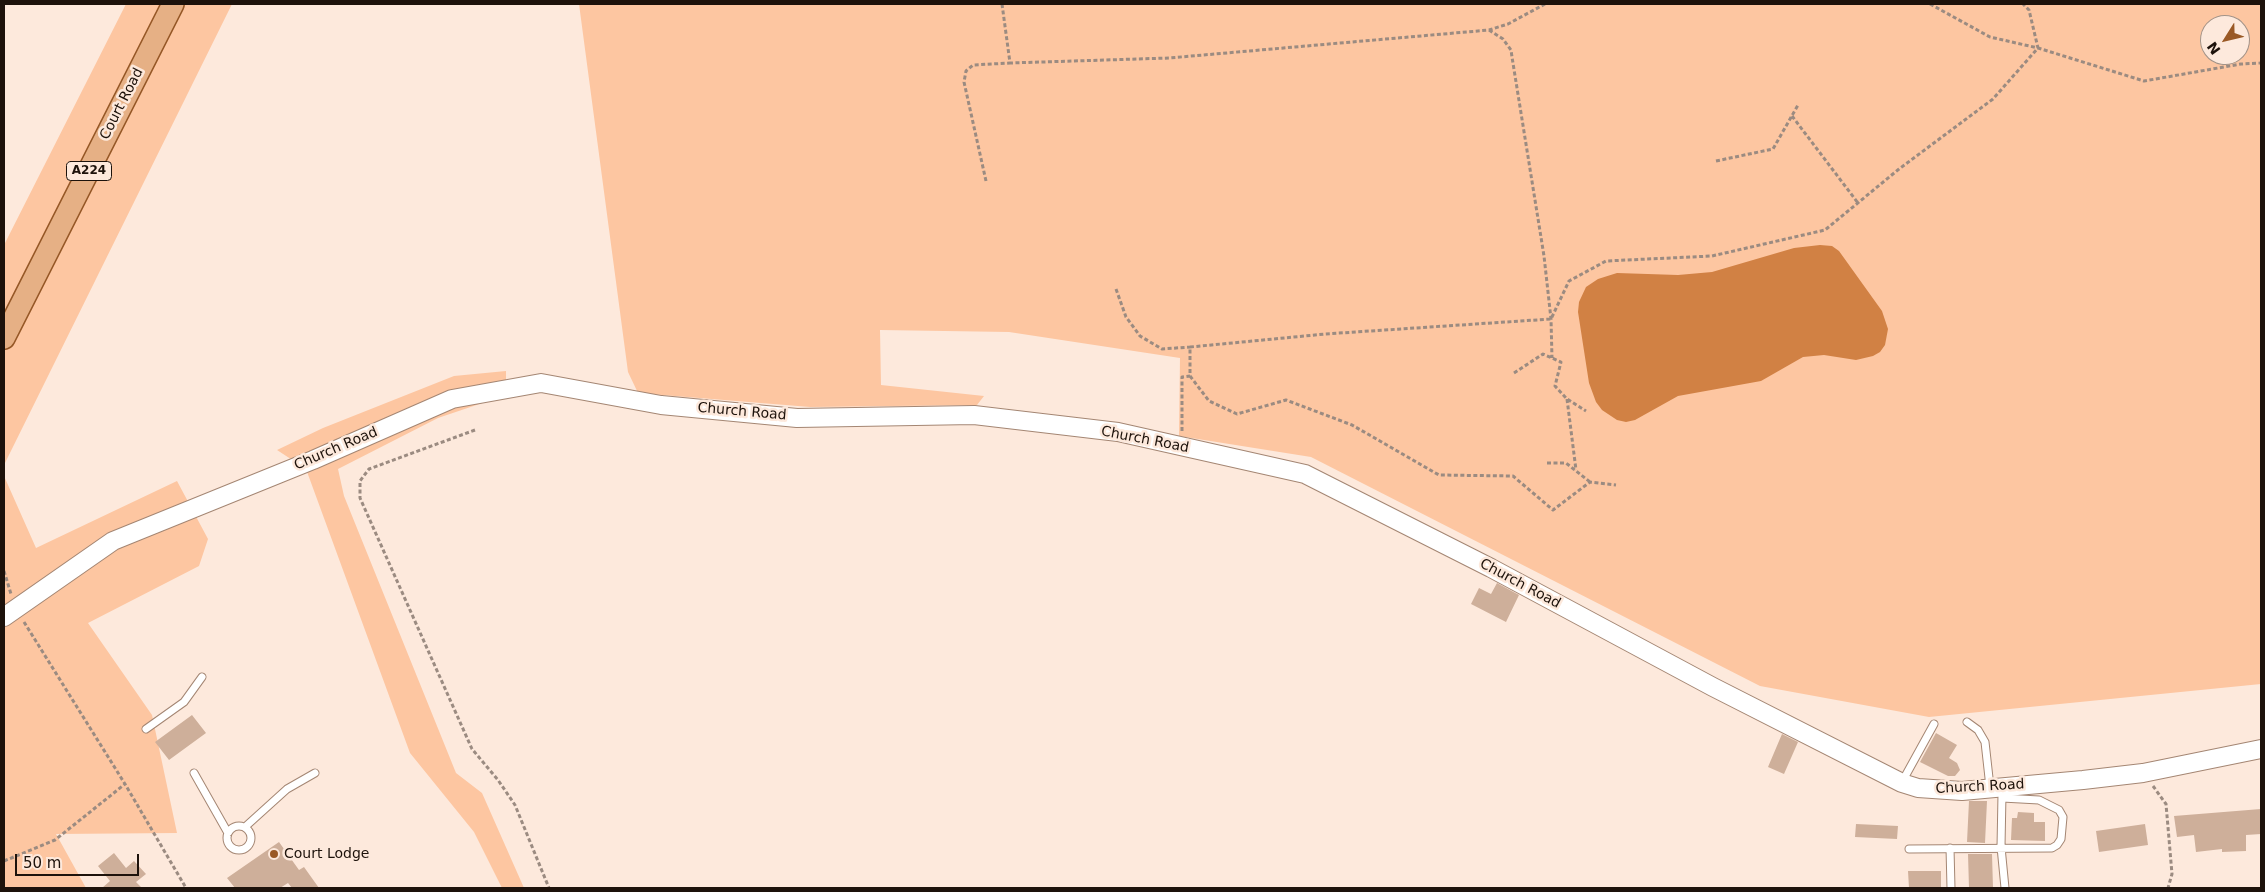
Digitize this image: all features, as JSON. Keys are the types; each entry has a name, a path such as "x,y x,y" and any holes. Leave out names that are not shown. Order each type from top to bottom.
{"main road":[{"name":"Court Road","path":"4,338 173,4"}],"street":[{"name":"Church Road","path":"10,613 113,541 313,460 452,399 541,383 662,404 797,418 974,415 1118,432 1305,474 1491,568 1713,687 1902,782 1936,790 1998,790 2143,773 2261,749"}],"lane":[{"path":"146,729 184,702 202,677"},
{"path":"1968,722 1978,730 1985,742 1998,790 2005,888"},
{"path":"1902,782 1934,724"},
{"path":"194,773 228,833 229,844 232,848 240,849 247,846 250,834 245,828 234,827 228,833"},
{"path":"245,828 287,789 315,774"},
{"path":"1909,849 2052,848 2057,845 2060,839 2063,817 2059,810 2039,800 1998,790"},
{"path":"1950,848 1950,888"}],"path":[{"path":"1002,4 1010,63"},
{"path":"986,181 964,82 966,71 973,65 1169,58 1489,30 1508,24 1545,4"},
{"path":"1930,4 1990,37 2038,48 2144,81 2241,64 2261,63"},
{"path":"2023,4 2029,10 2038,48"},
{"path":"1489,30 1503,39 1511,50 1544,256 1551,319 1552,358"},
{"path":"1551,319 1569,281 1606,261 1712,256 1825,230 1899,169 1993,99 2038,48"},
{"path":"1716,161 1773,149 1798,105"},
{"path":"1792,116 1858,203"},
{"path":"1116,289 1126,317 1140,336 1162,349 1325,334 1551,319"},
{"path":"1190,347 1190,376 1210,401 1237,414 1286,400 1352,425 1439,476 1513,476 1553,510 1590,482"},
{"path":"1514,373 1543,354 1561,362 1555,386 1567,399 1586,411"},
{"path":"1173,430 1182,432 1182,377 1190,376"},
{"path":"1567,399 1576,470"},
{"path":"476,430 370,468 360,481 360,498 472,749 498,780 515,805 550,888"},
{"path":"1547,463 1566,463 1590,482 1616,485"},
{"path":"4,571 10,613 125,784 186,888"},
{"path":"2143,773 2166,804 2172,874 2168,888"},
{"path":"4,861 55,840 125,784"}],"shaded area":[{"path":"126,4 232,4 4,465 4,245"},
{"path":"579,4 2261,4 2261,684 1929,717 1760,686 1311,457 1179,436 1180,358 1009,332 880,330 881,385 984,396 977,405 810,407 638,393 628,372"},
{"path":"1820,245 1832,246 1839,251 1882,311 1888,329 1885,345 1880,352 1873,356 1856,360 1824,355 1803,357 1761,381 1678,396 1635,420 1626,422 1617,420 1602,410 1596,402 1589,383 1578,312 1579,302 1586,287 1598,279 1617,273 1678,275 1712,272 1794,248"},
{"path":"506,371 506,395 438,418 338,469 344,496 456,773 482,793 524,888 502,888 474,832 410,753 306,469 277,450 323,428 454,376"},
{"path":"4,476 36,548 177,481 208,539 199,566 88,623 152,715 177,833 56,834 86,888 4,888"}],"building":[{"path":"1497,583 1519,595 1506,622 1471,604 1479,588 1491,594"},
{"path":"192,715 206,733 169,760 155,742"},
{"path":"1936,733 1957,745 1949,758 1957,763 1960,770 1955,776 1948,776 1920,762"},
{"path":"1782,734 1798,742 1784,774 1768,767"},
{"path":"1969,801 1987,801 1985,843 1967,842"},
{"path":"2261,809 2261,834 2246,835 2246,851 2222,852 2222,849 2196,852 2194,835 2177,837 2174,816"},
{"path":"2018,812 2034,813 2034,822 2045,822 2045,841 2011,840 2012,818 2017,818"},
{"path":"1856,824 1898,826 1897,839 1855,837"},
{"path":"2145,824 2148,845 2099,852 2096,831"},
{"name":"Court Lodge","path":"279,842 299,870 304,867 319,888 292,888 288,883 280,888 235,888 227,878"},
{"path":"114,853 126,868 134,861 146,874 136,882 142,888 102,888 110,881 98,866"},
{"path":"1968,854 1992,854 1993,888 1969,888"},
{"path":"1908,871 1941,871 1941,888 1909,888"}],"place":[{"name":"Court Lodge","path":"274,854"}]}
